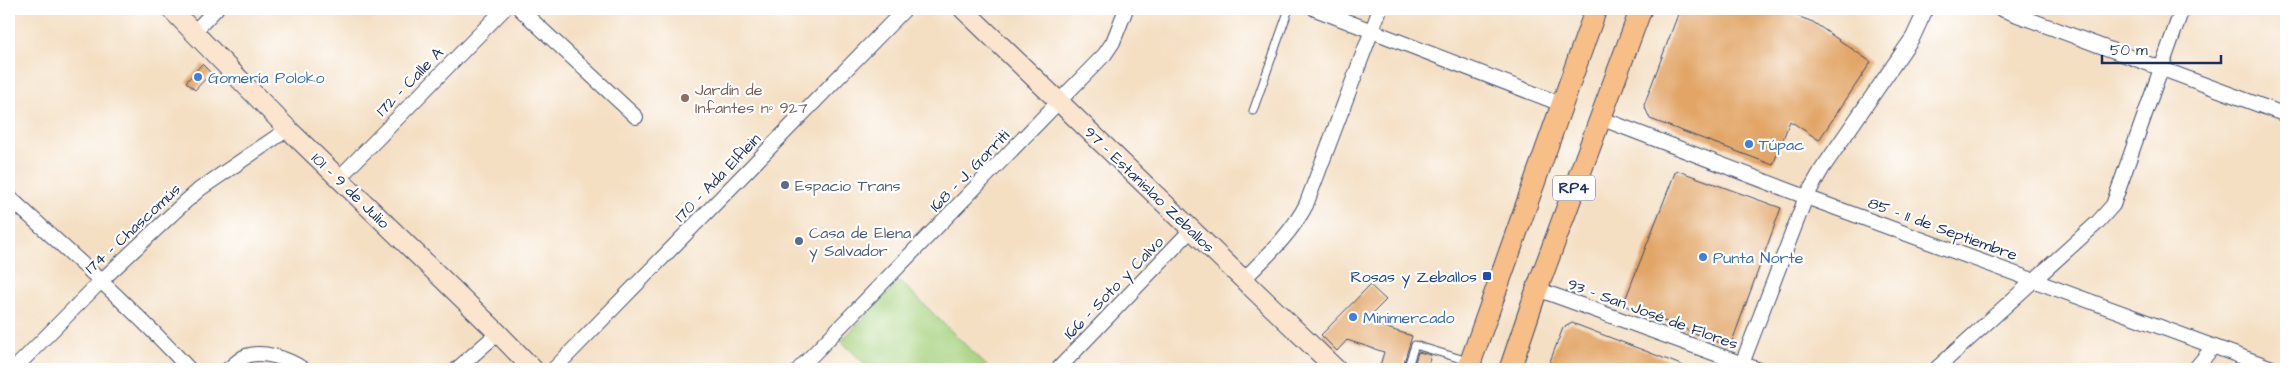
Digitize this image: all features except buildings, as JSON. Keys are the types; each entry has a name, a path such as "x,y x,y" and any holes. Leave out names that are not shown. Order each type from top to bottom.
{"main road":[{"name":"RP4","path":"1469,365 1560,104 1596,9"},
{"name":"RP4","path":"1510,369 1537,289 1641,9"}],"street":[{"name":"101 - 9 de Julio","path":"172,9 288,129 533,369"},
{"path":"194,31 216,9"},
{"name":"172 - Calle A","path":"339,178 504,9"},
{"path":"520,9 636,117"},
{"name":"170 - Ada Elflein","path":"554,369 905,9"},
{"name":"97 - Estanislao Zeballos","path":"963,9 1244,279 1329,367"},
{"name":"168 - J. Gorriti","path":"799,369 1105,54 1113,42 1126,9"},
{"path":"1315,9 1560,104"},
{"path":"1244,279 1298,221 1306,205 1380,9"},
{"path":"1741,366 1806,197 1822,169 1913,37 1926,9"},
{"path":"2001,9 2286,115"},
{"path":"1936,369 2097,223 2113,205 2182,9"},
{"name":"85 - 11 de Septiembre","path":"1600,118 1806,197 2275,369"},
{"name":"174 - Chascomús","path":"14,369 101,281 200,189 288,129"},
{"path":"9,197 156,333 190,369"},
{"name":"166 - Soto y Calvo","path":"1058,369 1192,229"},
{"name":"93 - San José de Flores","path":"1537,289 1741,366 1758,369"},
{"path":"457,369 498,333"},
{"path":"2195,369 2213,347"},
{"path":"228,369 243,357 255,355 286,360 303,369"}],"lane":[{"path":"1253,111 1289,9"},
{"path":"1406,369 1415,345 1469,365"}],"green space":[{"path":"900,281 990,369 870,369 841,341"}],"place":[{"name":"Gomería Poloko","path":"198,77"},
{"name":"Jardín de Infantes nº 927","path":"685,98"},
{"name":"Túpac","path":"1749,144"},
{"name":"Espacio Trans","path":"785,185"},
{"name":"Casa de Elena y Salvador","path":"799,241"},
{"name":"Punta Norte","path":"1703,257"},
{"name":"Rosas y Zeballos","path":"1487,276"},
{"name":"Minimercado","path":"1353,317"}]}
